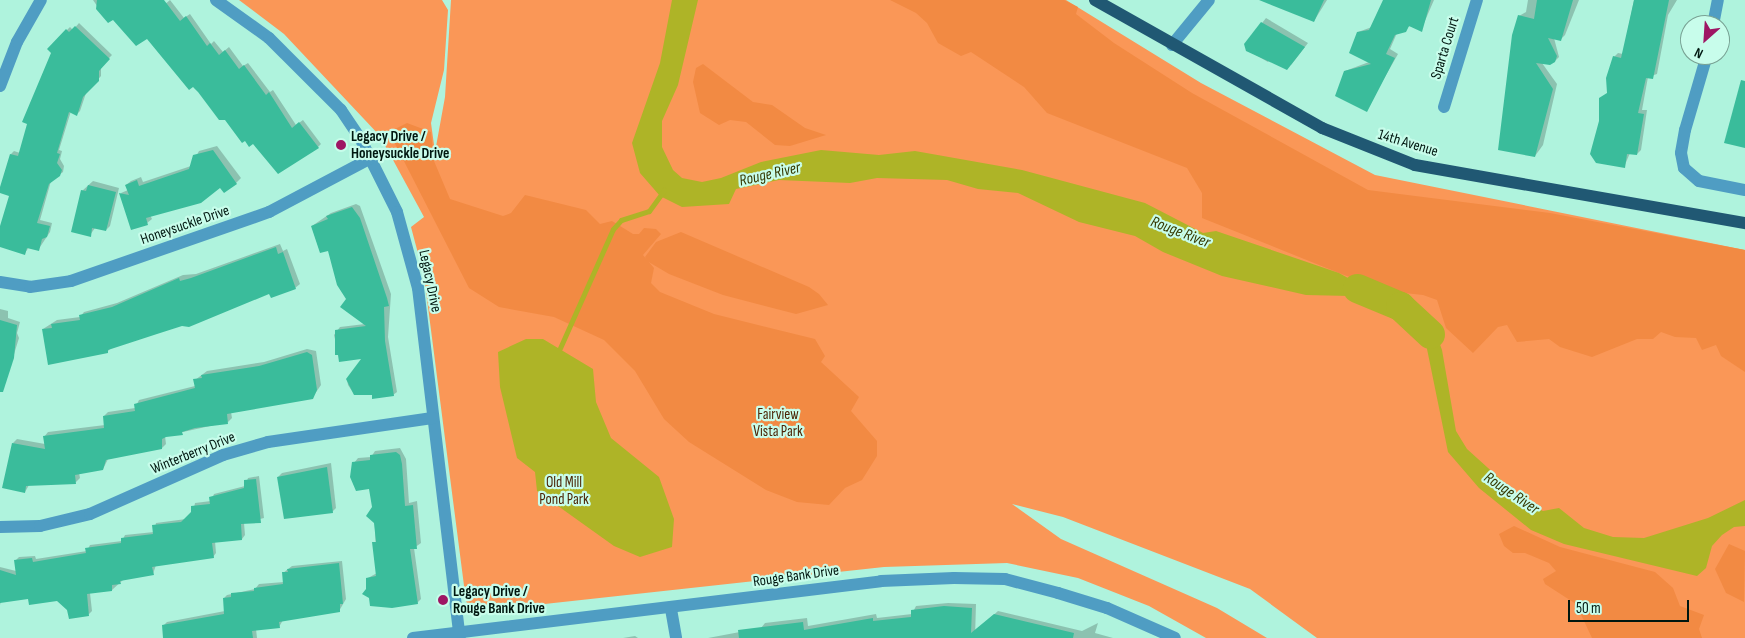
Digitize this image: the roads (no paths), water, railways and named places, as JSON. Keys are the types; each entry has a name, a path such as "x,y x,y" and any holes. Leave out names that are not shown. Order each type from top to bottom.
{"main road":[{"name":"14th Avenue","path":"1095,0 1322,128 1415,165 1745,224"}],"street":[{"path":"0,86 17,42 41,0"},
{"name":"Legacy Drive","path":"216,0 269,38 308,74 341,110 371,158 397,212 418,288 459,635"},
{"path":"1172,45 1208,0"},
{"name":"Sparta Court","path":"1444,106 1477,0"},
{"path":"1715,15 1718,0"},
{"path":"1704,65 1684,130 1681,153 1684,168 1699,181 1745,190"},
{"name":"Honeysuckle Drive","path":"0,282 30,287 71,281 269,212 371,158"},
{"name":"Winterberry Drive","path":"0,527 40,526 90,514 223,455 268,442 432,418"},
{"name":"Rouge Bank Drive","path":"413,638 459,635 881,581 1005,579 1107,608 1175,638"},
{"path":"671,609 676,638"}],"water":[{"path":"672,0 698,0 678,85 662,121 662,147 673,170 682,178 702,182 721,178 761,162 821,150 879,155 915,151 1022,170 1145,203 1203,233 1216,231 1339,273 1433,325 1442,350 1456,431 1467,449 1528,504 1543,511 1559,508 1584,528 1613,537 1644,538 1708,518 1745,500 1745,526 1734,527 1722,535 1712,546 1706,568 1697,576 1564,544 1531,530 1479,488 1448,452 1426,344 1413,324 1387,309 1350,296 1306,295 1222,276 1163,252 1135,236 1079,222 1018,193 978,189 947,180 877,178 850,183 779,180 736,189 729,204 682,207 660,196 640,173 632,143 660,63"},
{"path":"526,339 543,339 593,369 596,402 611,438 659,477 674,519 672,547 640,557 614,546 537,491 535,472 517,458 500,387 498,352"}],"waterway":[{"path":"560,348 613,229 621,220 649,211 664,190"},
{"name":"Rouge River","path":"1357,288 1400,306 1430,334"}],"place":[{"name":"Legacy Drive / Honeysuckle Drive","path":"341,145"},
{"name":"Legacy Drive / Rouge Bank Drive","path":"443,600"}],"park label":[{"name":"Fairview Vista Park","path":"778,422"},
{"name":"Old Mill Pond Park","path":"564,490"}]}
